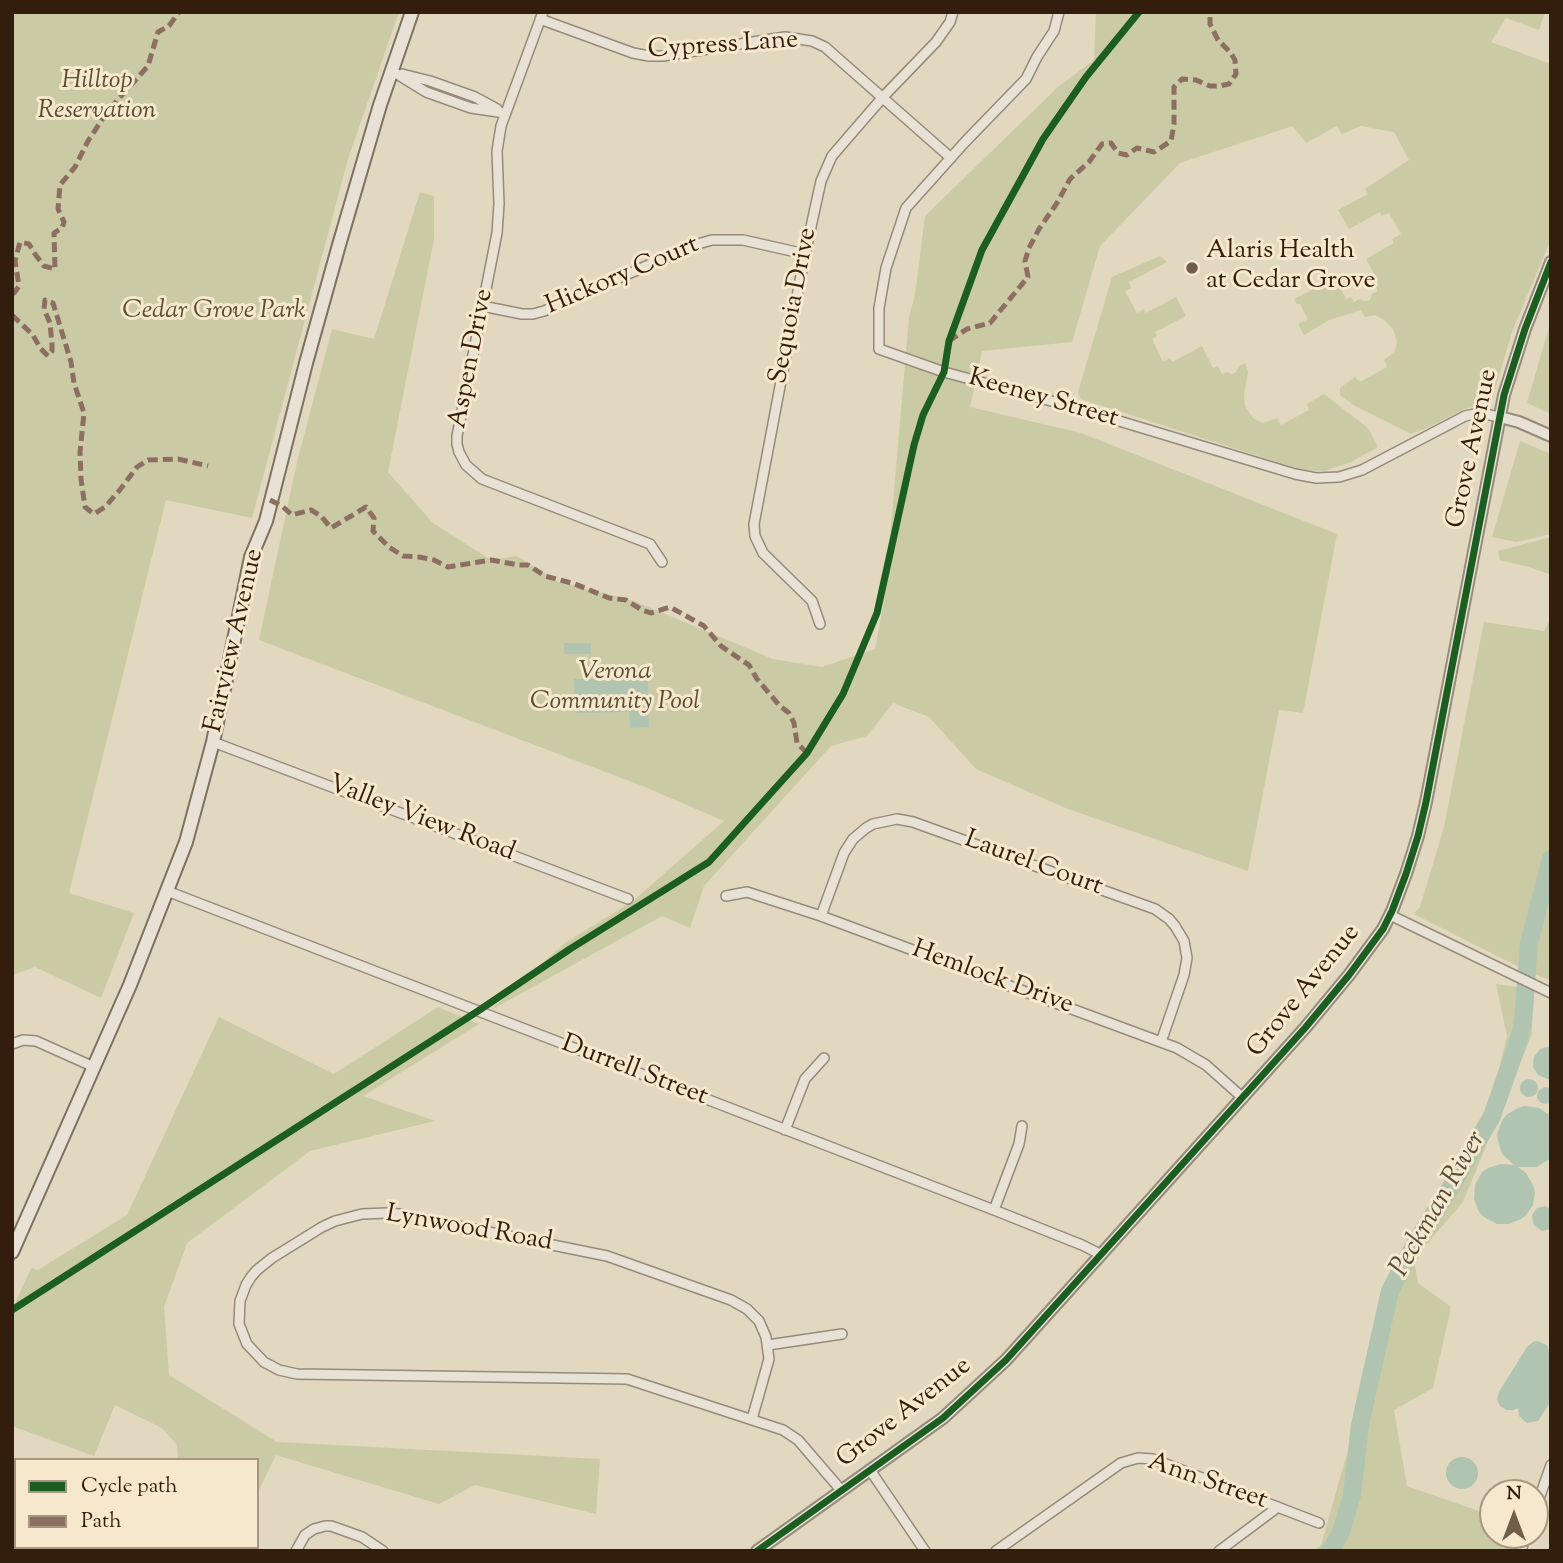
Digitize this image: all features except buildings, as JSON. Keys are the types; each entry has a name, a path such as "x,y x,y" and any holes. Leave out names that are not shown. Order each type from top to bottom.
{"main road":[{"name":"Fairview Avenue","path":"12,1252 130,985 186,842 213,742 251,557 266,521 306,363 380,105 412,12"}],"street":[{"name":"Sequoia Drive","path":"820,624 813,601 763,553 754,530 805,254 827,165 883,97 936,42 950,22 953,12"},
{"name":"Keeney Street","path":"1059,12 1054,31 1026,79 906,208 886,268 879,308 880,349 944,372 1066,405 1295,474 1317,478 1339,477 1362,470 1465,416 1479,414 1500,417"},
{"name":"Cypress Lane","path":"542,16 649,56 785,37 805,39 825,47 951,158"},
{"name":"Aspen Drive","path":"542,16 501,126 497,151 497,233 457,436 459,452 466,465 481,479 650,544 662,562"},
{"path":"392,71 475,97 505,113"},
{"name":"Hickory Court","path":"482,306 522,314 544,311 694,245 712,240 743,240 805,254"},
{"name":"Grove Avenue","path":"757,1551 943,1418 997,1368 1243,1098 1305,1028 1375,942 1390,915 1418,836 1504,395 1524,329 1551,262"},
{"path":"1500,417 1551,436"},
{"name":"Valley View Road","path":"213,742 628,898"},
{"name":"Laurel Court","path":"821,916 844,853 853,839 873,824 897,819 913,822 1155,909 1175,926 1184,941 1187,958 1184,975 1161,1042"},
{"name":"Durrell Street","path":"167,891 995,1210 1100,1254"},
{"name":"Hemlock Drive","path":"726,896 747,892 821,916 1161,1042 1195,1057 1243,1098"},
{"path":"1390,915 1551,993"},
{"path":"12,1044 23,1040 36,1041 94,1067"},
{"path":"785,1130 805,1079 824,1058"},
{"path":"995,1210 1023,1126"},
{"name":"Lynwood Road","path":"768,1345 759,1321 739,1304 607,1256 387,1213 348,1217 322,1227 257,1270 246,1285 240,1301 239,1324 247,1344 264,1362 288,1372 627,1380 775,1427 791,1435 841,1490"},
{"path":"751,1419 768,1365 768,1345 842,1334"},
{"name":"Ann Street","path":"996,1551 1121,1463 1138,1458 1160,1461 1319,1523"},
{"path":"870,1471 925,1551"},
{"path":"1219,1551 1278,1507"},
{"path":"296,1551 301,1539 309,1532 319,1527 331,1526 362,1537 383,1551"}],"green space":[{"path":"12,12 399,12 348,159 252,518 166,500 69,893 134,913 101,998 35,967 12,975"},
{"name":"Verona Community Pool","path":"1096,12 1545,12 1539,30 1506,18 1491,42 1551,64 1551,239 1512,332 1491,403 1464,409 1411,434 1355,406 1340,395 1340,388 1355,377 1360,382 1387,367 1384,360 1395,351 1397,342 1393,329 1384,320 1375,315 1365,317 1361,310 1329,320 1304,335 1298,324 1308,319 1294,299 1335,278 1346,299 1351,297 1354,302 1360,299 1370,300 1372,294 1378,291 1374,283 1378,281 1366,259 1394,243 1392,239 1401,234 1389,213 1382,216 1380,212 1349,229 1338,210 1368,194 1365,189 1409,160 1394,132 1361,126 1342,134 1337,126 1306,143 1293,126 1180,163 1100,246 1072,342 982,351 970,407 1081,433 1337,534 1303,713 1279,710 1248,871 1068,809 976,769 929,717 893,703 867,736 831,746 704,886 690,928 662,916 491,1010 565,943 633,901 724,821 645,787 259,640 297,462 332,329 374,339 420,192 434,196 434,239 388,472 433,523 491,560 517,556 556,581 634,601 773,659 822,667 875,649 885,596 909,317 915,295 925,216 1059,86 1094,60"},
{"path":"1160,256 1167,262 1129,282 1131,288 1125,291 1137,313 1144,309 1146,313 1176,297 1186,316 1155,332 1157,336 1152,339 1163,362 1170,358 1172,362 1202,346 1213,368 1218,366 1222,374 1232,374 1245,363 1248,372 1245,406 1253,418 1263,423 1277,418 1281,425 1309,410 1307,404 1324,394 1368,428 1378,447 1351,462 1325,471 1302,470 1081,399 1078,392 1112,277"},
{"path":"1551,320 1551,414 1527,403"},
{"path":"1520,441 1551,454 1551,534 1516,542 1492,537"},
{"path":"1551,537 1551,575 1500,560 1498,551"},
{"path":"1551,617 1551,981 1414,914 1420,907 1444,827 1484,622 1544,631"},
{"path":"1496,984 1531,989 1532,1034 1463,1202 1414,1259 1418,1283 1451,1307 1433,1388 1394,1410 1407,1486 1479,1511 1479,1549 1510,1549 1314,1551 1321,1545 1346,1457 1353,1442 1387,1281 1418,1223 1489,1110 1507,1036"},
{"path":"438,1007 479,1024 363,1096 435,1121 310,1151 187,1243 164,1307 169,1375 277,1442 600,1459 596,1514 475,1485 439,1504 276,1455 259,1490 259,1458 178,1458 177,1445 162,1428 115,1405 94,1456 12,1426 12,1310 31,1268 38,1270 127,1215 219,1017 334,1074"}],"shaded area":[{"path":"564,643 591,643 591,654 564,654"},
{"path":"648,678 649,727 630,728 629,712 575,713 574,679"},
{"path":"1551,1046 1550,1080 1538,1075 1533,1062 1540,1049"},
{"path":"1529,1079 1535,1082 1538,1088 1535,1094 1529,1097 1523,1094 1520,1088 1523,1082"},
{"path":"1545,1087 1551,1088 1551,1102 1547,1104 1541,1103 1537,1098 1538,1091"},
{"path":"1525,1106 1539,1108 1551,1116 1551,1158 1537,1167 1518,1167 1526,1173 1533,1185 1533,1205 1521,1219 1509,1224 1497,1224 1479,1212 1474,1199 1475,1185 1482,1172 1488,1168 1501,1164 1514,1165 1502,1154 1497,1134 1506,1115"},
{"path":"1545,1206 1551,1209 1551,1229 1542,1231 1533,1223 1532,1215 1537,1208"},
{"path":"1537,1341 1547,1345 1551,1356 1551,1401 1538,1421 1527,1423 1519,1416 1518,1408 1506,1410 1500,1406 1497,1399 1527,1347"},
{"path":"1462,1457 1473,1462 1478,1473 1473,1484 1462,1489 1451,1484 1446,1473 1451,1462"}],"waterway":[{"name":"Peckman River","path":"1330,1551 1340,1535 1352,1495 1360,1425 1390,1291 1416,1242 1492,1116 1516,1048 1523,1023 1529,943 1551,859"}],"marked path":[{"path":"12,292 19,286 15,261 20,242 29,244 44,266 55,269 54,233 62,228 64,222 58,209 60,185 75,167 107,112 148,66 158,32 169,26 179,12"},
{"path":"949,341 967,329 990,323 1028,277 1025,261 1039,229 1070,179 1089,162 1102,144 1111,143 1118,153 1127,155 1137,148 1154,152 1171,141 1174,87 1182,79 1196,80 1210,86 1229,84 1236,74 1235,60 1218,40 1210,24 1210,12"},
{"path":"12,315 33,335 48,356 52,351 52,344 50,323 44,309 45,300 53,303 84,413 80,452 81,479 85,507 94,514 105,507 137,467 148,460 178,459 208,466"},
{"path":"270,500 292,515 311,510 321,516 331,528 366,507 374,518 373,531 403,556 434,560 448,567 491,560 528,565 545,576 575,584 609,598 626,600 651,613 670,607 704,626 721,646 749,665 757,679 789,713 794,723 797,743 807,753"}],"cycle path":[{"path":"12,1310 709,862 807,753 843,694 877,613 914,445 923,415 944,372 949,341 982,250 1043,139 1086,77 1139,12"},
{"path":"757,1551 943,1418 1006,1360 1305,1028 1383,929 1406,874 1426,802 1504,395 1525,329 1551,262"}],"place":[{"name":"Alaris Health at Cedar Grove","path":"1192,268"}],"park label":[{"name":"Hilltop Reservation","path":"97,98"},
{"name":"Cedar Grove Park","path":"214,313"}]}
